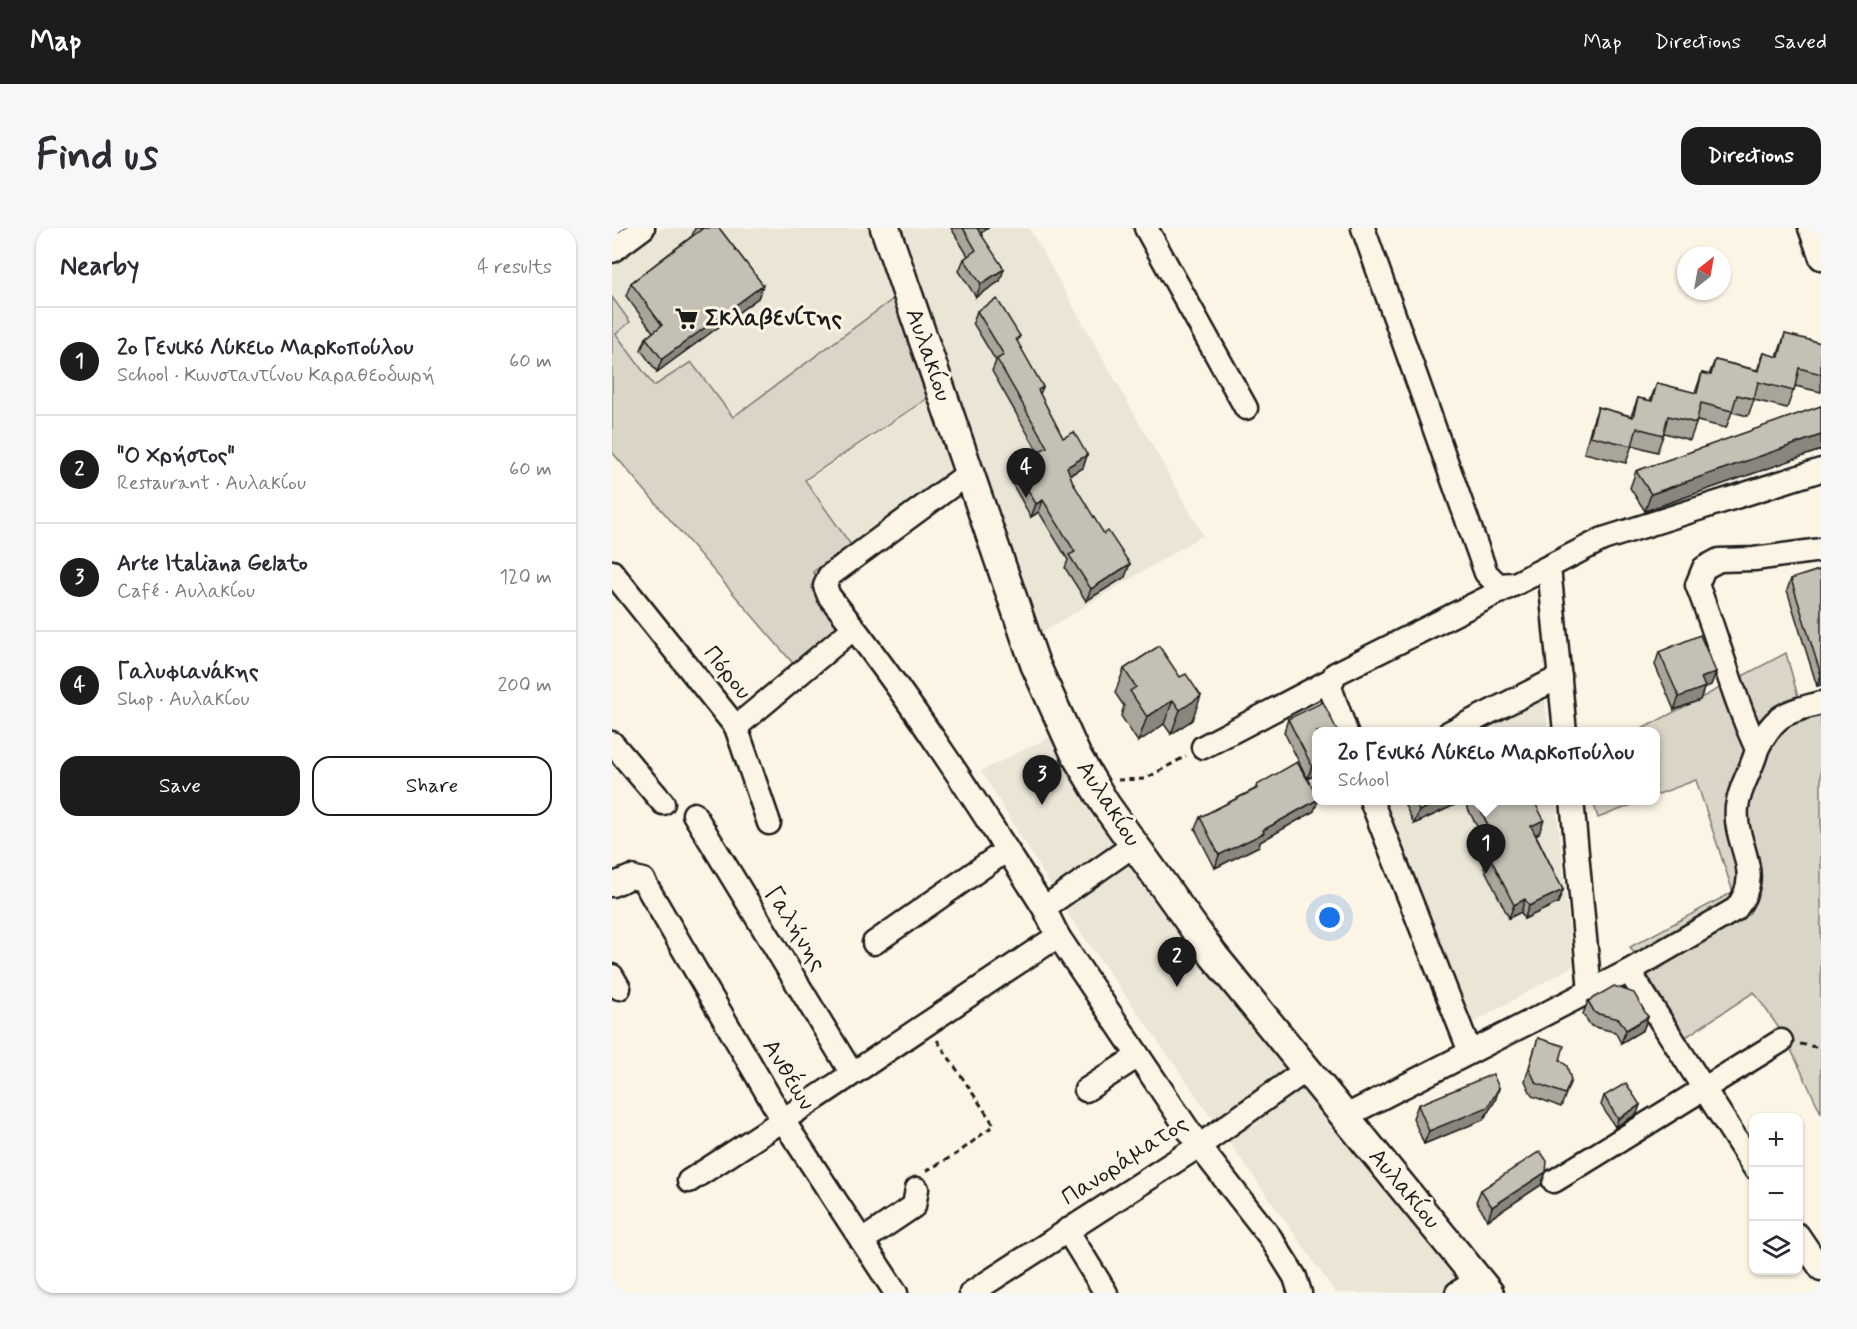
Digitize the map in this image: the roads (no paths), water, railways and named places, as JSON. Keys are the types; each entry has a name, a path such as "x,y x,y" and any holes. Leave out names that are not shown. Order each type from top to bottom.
{"main road":[{"name":"Αυλακίου","path":"885,228 1035,664 1054,710 1084,768 1134,845 1214,956 1344,1117 1475,1288"}],"street":[{"path":"612,251 643,228"},
{"path":"1146,228 1246,408"},
{"path":"1363,228 1486,573 1498,585 1515,584"},
{"path":"1344,727 1330,687 1335,674 1603,539 1821,470"},
{"path":"969,473 829,576 825,586 828,596 937,741 1044,908 1058,936 1199,1146 1270,1237 1295,1277 1300,1293"},
{"path":"1757,749 1738,709 1709,614 1697,585 1704,568 1719,560 1754,559 1821,550"},
{"path":"1549,567 1565,727"},
{"name":"Πόρου","path":"612,572 736,727 769,823"},
{"path":"736,727 854,628"},
{"path":"1460,727 1560,677"},
{"path":"1203,747 1331,680"},
{"path":"1344,1117 1629,971 1736,909 1746,897 1750,879 1748,857 1738,831 1737,805 1757,749 1767,728 1779,716 1821,704"},
{"path":"612,743 663,803"},
{"path":"1373,805 1470,1052"},
{"path":"1572,805 1590,991"},
{"name":"Γαλήνης","path":"694,814 851,1072"},
{"path":"1044,908 1134,845"},
{"path":"874,943 1007,850"},
{"name":"Ανθέων","path":"612,885 631,878 643,880 784,1122 897,1293"},
{"path":"689,1181 784,1122 851,1072 1058,936"},
{"path":"1629,971 1749,1159"},
{"path":"1554,1181 1781,1041"},
{"path":"1086,1090 1138,1056"},
{"name":"Πανοράματος","path":"971,1293 1199,1146 1306,1070"},
{"path":"862,1241 914,1206 917,1190"},
{"path":"1067,1230 1106,1293"},
{"path":"1803,1242 1821,1269"}],"place":[{"name":"Σκλαβενίτης","path":"687,318"},
{"name":"Γαλυφιανάκης","path":"1026,498"},
{"name":"Arte Italiana Gelato","path":"1042,805"},
{"name":"2ο Γενικό Λύκειο Μαρκοπούλου","path":"1486,874"},
{"name":"\"Ο Χρήστος\"","path":"1177,987"}]}
